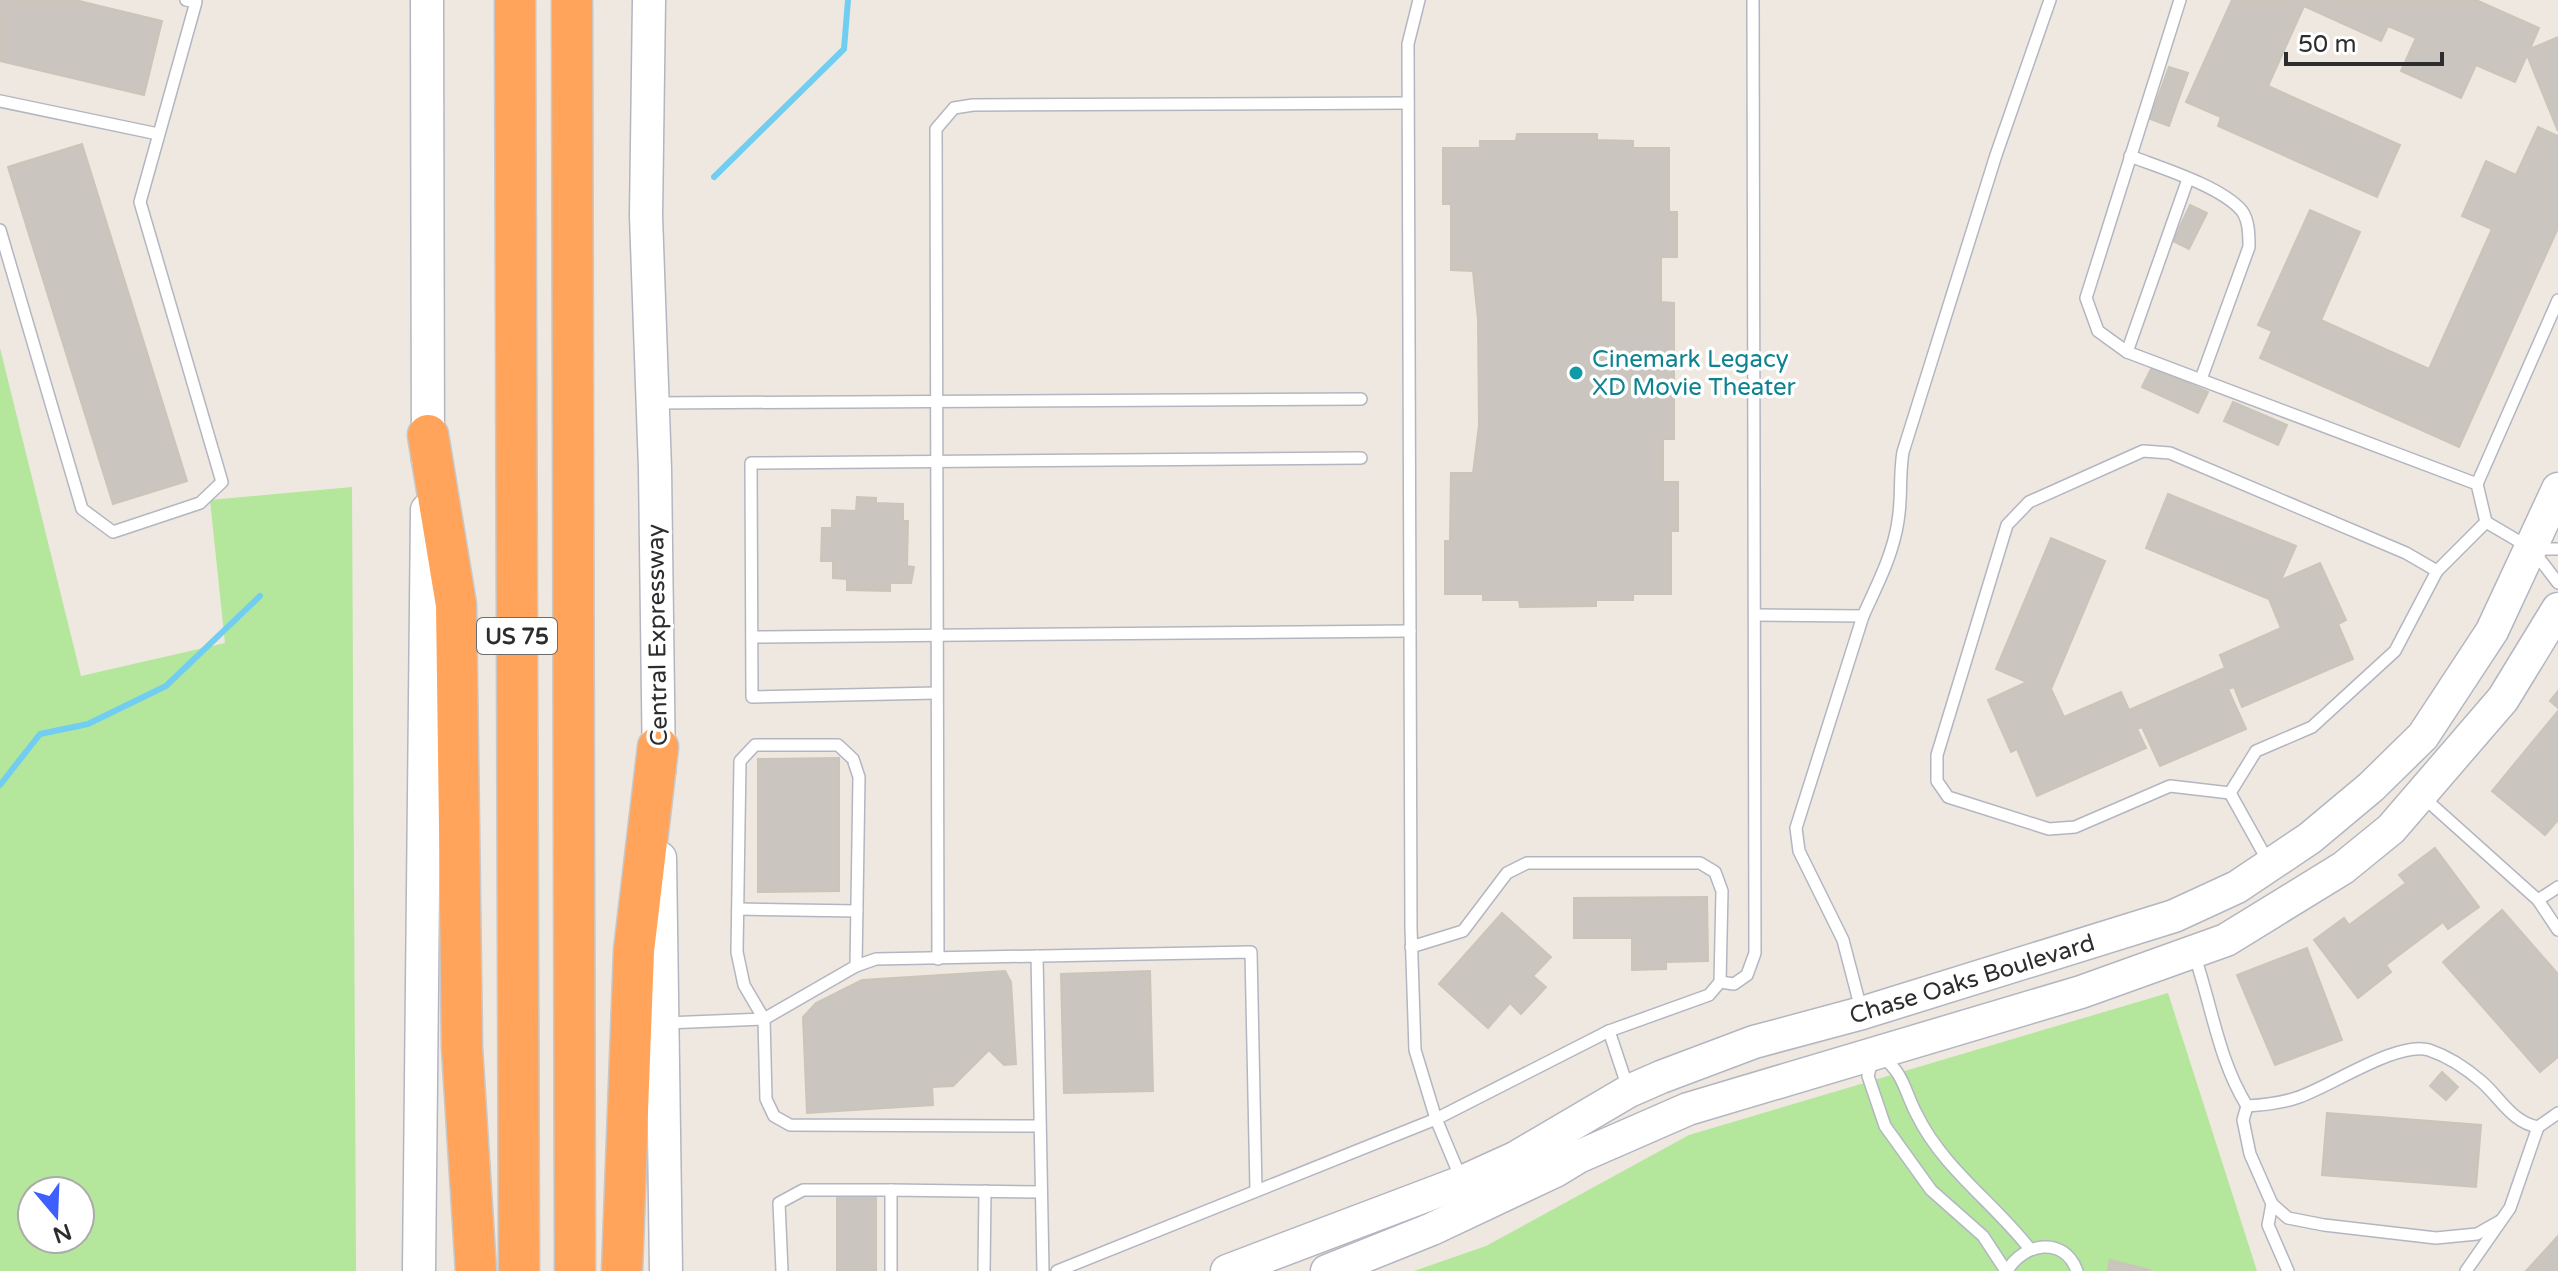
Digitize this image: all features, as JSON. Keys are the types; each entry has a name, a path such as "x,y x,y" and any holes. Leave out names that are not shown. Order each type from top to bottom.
{"highway":[{"name":"US 75","path":"515,0 519,1271"},
{"name":"US 75","path":"572,0 575,1271"},
{"path":"428,435 456,605 462,1048 476,1271"},
{"path":"622,1271 634,951 658,747"}],"street":[{"path":"419,1271 428,435 427,0"},
{"name":"Central Expressway","path":"649,0 646,216 653,403 666,1271"},
{"name":"Chase Oaks Boulevard","path":"1327,1271 1468,1196 1515,1158 1629,1091 1754,1042 1862,1013 2174,916 2271,867 2423,736 2545,549 2558,489"},
{"name":"Chase Oaks Boulevard","path":"1227,1271 1468,1196 1578,1157 1688,1109 1874,1051 2081,992 2226,940 2291,902 2391,829 2503,699 2558,609"},
{"path":"2394,764 2422,795"},
{"path":"2271,867 2291,902"},
{"path":"1862,1013 1874,1051"}],"lane":[{"path":"1419,0 1408,44 1411,947 1415,1050 1436,1119 1468,1196"},
{"path":"1720,982 1734,984 1747,975 1755,953 1753,0"},
{"path":"1862,1013 1843,940 1799,851 1796,828 1863,616 1889,557 1899,519 1898,484 1903,452 1996,155 2050,0"},
{"path":"2180,0 2086,298 2098,331 2127,352 2477,484"},
{"path":"0,230 82,509 113,532 200,503 222,482 140,202 195,1"},
{"path":"0,101 158,134"},
{"path":"938,959 936,129 954,108 988,105 1408,103"},
{"path":"2130,156 2188,179 2231,202 2243,213 2249,229 2249,247 2201,379"},
{"path":"2127,352 2188,179"},
{"path":"2486,522 2477,484 2558,300"},
{"path":"653,403 1361,399"},
{"path":"2230,793 2170,786 2075,827 2049,829 1948,797 1937,781 1937,755 2007,525 2029,502 2143,451 2170,453 2406,553 2437,571"},
{"path":"937,693 752,697 751,463 1361,458"},
{"path":"2486,522 2545,549 2558,583"},
{"path":"2230,793 2256,751 2312,727 2395,651 2437,571 2486,522"},
{"path":"1755,615 1863,616"},
{"path":"752,637 1410,631"},
{"path":"856,966 859,777 853,759 838,745 755,745 740,761 737,952 744,985 764,1019 766,1099 774,1116 790,1125 1040,1126"},
{"path":"2230,793 2271,867"},
{"path":"2422,795 2538,900 2558,930"},
{"path":"1057,1271 1436,1119 1609,1031 1709,995 1720,982 1722,891 1715,872 1700,863 1527,863 1507,873 1463,931 1411,947"},
{"path":"2538,900 2558,887"},
{"path":"738,909 857,911"},
{"path":"662,1023 764,1019 856,966 876,959 1251,952 1256,1190"},
{"path":"2193,953 2231,1081 2247,1106 2243,1120 2250,1154 2272,1204 2288,1218 2436,1238 2477,1234 2500,1221"},
{"path":"1037,956 1043,1271"},
{"path":"1609,1031 1629,1091"},
{"path":"2247,1106 2298,1098 2344,1074 2399,1052 2425,1049 2448,1059 2482,1082 2522,1124 2538,1127"},
{"path":"2029,1248 2007,1221 1941,1155 1917,1115 1898,1070 1874,1051 1868,1076 1885,1126 1931,1190 1983,1236 2006,1271 2015,1258 2029,1248 2055,1248 2067,1255 2077,1271"},
{"path":"2466,1271 2519,1189 2538,1127 2558,1113"},
{"path":"782,1271 779,1203 803,1190 1041,1192"},
{"path":"891,1190 891,1271"},
{"path":"984,1271 985,1191"},
{"path":"2272,1204 2268,1225 2288,1271"}],"green space":[{"path":"0,348 81,676 225,643 210,500 352,487 356,1271 0,1271"},
{"path":"2168,993 2257,1271 1414,1271 1486,1246 1689,1135"}],"building":[{"path":"0,0 75,0 162,21 144,95 0,61"},
{"path":"2232,0 2476,0 2539,28 2530,49 2558,37 2558,131 2527,55 2515,82 2476,65 2461,98 2401,71 2416,38 2388,26 2381,41 2304,6 2268,86 2400,145 2377,197 2218,126 2221,117 2186,102"},
{"path":"2169,67 2188,73 2169,126 2150,119"},
{"path":"2538,127 2558,136 2558,228 2459,447 2260,358 2272,331 2258,325 2310,210 2360,232 2321,320 2429,369 2492,229 2462,216 2486,161 2516,175"},
{"name":"Cinemark Legacy XD Movie Theater","path":"1517,134 1597,134 1597,140 1633,141 1633,148 1669,148 1669,212 1677,212 1677,257 1661,257 1661,302 1674,303 1674,439 1663,439 1663,482 1678,482 1678,531 1671,531 1671,594 1633,594 1633,600 1596,600 1596,606 1520,607 1519,600 1483,600 1483,594 1445,594 1445,541 1450,541 1451,473 1473,473 1479,425 1478,320 1473,271 1451,270 1451,204 1443,204 1443,148 1480,148 1480,141 1516,141"},
{"path":"82,144 187,481 113,504 8,167"},
{"path":"2190,205 2207,213 2189,249 2173,241"},
{"path":"2152,367 2208,392 2198,413 2142,387"},
{"path":"2233,402 2287,425 2278,445 2224,421"},
{"path":"2168,494 2296,546 2281,580 2320,563 2346,620 2338,624 2353,659 2242,707 2234,687 2228,689 2246,729 2160,766 2142,727 2137,729 2146,748 2037,796 2017,749 2011,752 1988,700 2027,682 1996,669 2051,538 2105,561 2051,689 2064,717 2121,692 2129,710 2225,668 2220,655 2281,628 2269,599 2146,548"},
{"path":"857,497 876,498 876,503 903,504 903,521 908,521 907,566 914,567 911,583 890,583 890,591 847,590 847,579 833,578 833,561 821,561 822,528 832,528 832,510 856,511"},
{"path":"2558,691 2558,708 2550,701"},
{"path":"2558,711 2558,820 2545,835 2492,791"},
{"path":"839,758 839,891 758,892 758,759"},
{"path":"2435,848 2479,907 2448,929 2443,922 2386,965 2391,972 2358,998 2314,940 2344,918 2349,925 2406,883 2399,875"},
{"path":"1707,897 1708,961 1666,962 1666,969 1632,970 1632,938 1574,938 1574,898"},
{"path":"2502,910 2558,974 2558,1057 2540,1072 2443,962"},
{"path":"1502,913 1551,957 1533,976 1546,987 1521,1014 1510,1003 1488,1028 1439,984"},
{"path":"2307,948 2342,1040 2275,1065 2237,975"},
{"path":"1005,971 1011,982 1016,1064 1004,1065 989,1050 953,1086 932,1087 933,1105 807,1113 803,1017 816,1003 862,980"},
{"path":"1150,971 1153,1091 1064,1093 1061,974"},
{"path":"2442,1072 2458,1087 2446,1100 2430,1086"},
{"path":"2327,1113 2481,1125 2476,1187 2322,1175"},
{"path":"876,1194 876,1271 837,1271 837,1195"},
{"path":"2558,1236 2558,1271 2526,1271"},
{"path":"2110,1260 2150,1270 2108,1271"}],"waterway":[{"path":"714,177 844,49 848,0"},
{"path":"0,785 40,734 88,724 166,686 260,596"}],"place":[{"name":"Cinemark Legacy XD Movie Theater","path":"1576,373"}]}
